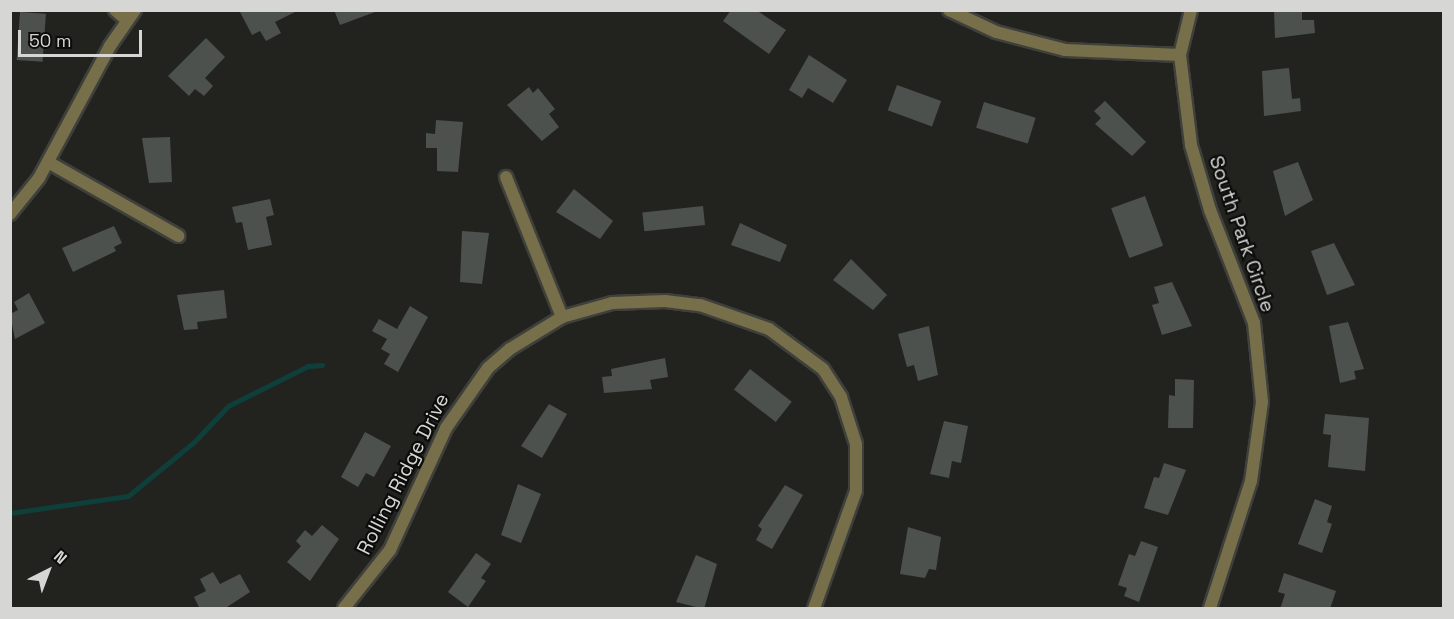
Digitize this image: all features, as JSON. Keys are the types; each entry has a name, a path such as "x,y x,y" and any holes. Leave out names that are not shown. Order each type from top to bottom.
{"street":[{"path":"10,214 48,162 131,15 115,10"},
{"path":"949,10 996,32 1065,50 1180,55"},
{"name":"South Park Circle","path":"1191,10 1180,55 1199,179 1240,280 1261,364 1259,444 1210,609"},
{"path":"48,162 178,236"},
{"path":"506,177 562,317"},
{"name":"Rolling Ridge Drive","path":"344,609 390,550 446,428 469,390 510,349 562,317 630,301 700,305 769,329 823,369 848,413 858,473 851,511 814,609"}],"building":[{"path":"239,10 299,10 275,22 281,33 266,41 260,31 252,35"},
{"path":"334,10 375,10 375,12 340,25"},
{"path":"731,10 756,10 786,30 769,54 723,21"},
{"path":"1274,10 1302,10 1302,20 1314,20 1315,33 1275,38"},
{"path":"20,12 46,14 43,62 17,60"},
{"path":"206,38 225,57 205,78 213,86 204,96 195,89 189,96 168,76"},
{"path":"809,55 847,80 833,103 808,88 802,98 789,90"},
{"path":"1289,68 1292,99 1300,98 1301,111 1264,116 1262,71"},
{"path":"897,85 941,101 932,126 888,110"},
{"path":"529,87 533,93 538,88 555,109 549,114 559,127 542,141 507,105"},
{"path":"1105,101 1146,142 1132,156 1095,124 1101,118 1094,111"},
{"path":"984,102 1036,118 1028,144 976,128"},
{"path":"436,120 463,122 458,172 437,171 437,148 426,148 426,133 435,134"},
{"path":"170,137 172,182 149,183 142,138"},
{"path":"1298,162 1313,200 1285,216 1273,171"},
{"path":"574,189 613,221 600,239 556,212"},
{"path":"1145,196 1163,246 1129,258 1111,208"},
{"path":"270,199 274,215 266,217 272,245 248,250 242,222 236,223 232,207"},
{"path":"703,206 705,225 644,231 642,212"},
{"path":"740,223 787,245 780,262 731,245"},
{"path":"114,226 122,243 114,247 116,251 73,272 62,248"},
{"path":"462,231 489,233 482,284 460,282"},
{"path":"1334,243 1355,285 1327,295 1311,251"},
{"path":"851,259 887,295 873,310 833,280"},
{"path":"1172,282 1192,326 1162,335 1152,305 1159,303 1154,287"},
{"path":"224,290 227,318 197,322 198,329 184,330 177,295"},
{"path":"29,293 45,323 15,339 10,314 18,310 14,302"},
{"path":"410,306 428,317 398,372 384,364 390,354 381,349 387,339 372,331 379,319 397,329"},
{"path":"1348,322 1364,369 1354,371 1356,379 1340,383 1329,326"},
{"path":"929,326 938,375 918,381 914,365 907,367 898,334"},
{"path":"665,358 668,377 650,380 652,389 604,393 602,377 612,376 611,369"},
{"path":"750,369 792,402 776,422 734,389"},
{"path":"1175,379 1194,380 1193,428 1168,428 1169,395 1175,396"},
{"path":"549,404 567,414 542,458 521,446"},
{"path":"1325,414 1369,418 1365,471 1328,467 1331,435 1323,434"},
{"path":"944,421 968,426 961,463 952,461 949,478 930,474"},
{"path":"365,432 391,446 374,477 366,473 358,487 341,477"},
{"path":"1164,463 1186,470 1168,515 1144,508 1154,477 1159,478"},
{"path":"518,484 541,494 521,543 501,535"},
{"path":"785,485 803,495 772,549 756,540 762,529 758,526"},
{"path":"1315,499 1332,506 1327,522 1332,524 1322,553 1298,544"},
{"path":"322,525 339,539 310,581 287,562 301,546 296,541 305,530 312,536"},
{"path":"908,527 941,537 936,570 929,569 925,578 900,574"},
{"path":"1141,541 1158,547 1139,602 1124,596 1127,588 1118,585 1129,554 1135,556"},
{"path":"476,553 491,564 481,578 486,581 468,607 448,592"},
{"path":"696,555 717,564 704,609 676,602"},
{"path":"213,572 220,584 240,574 250,592 224,609 200,609 194,597 206,591 200,579"},
{"path":"1284,573 1336,591 1330,609 1280,609 1285,594 1278,592"}],"waterway":[{"path":"10,513 128,496 194,442 228,406 308,366 322,365"}]}
